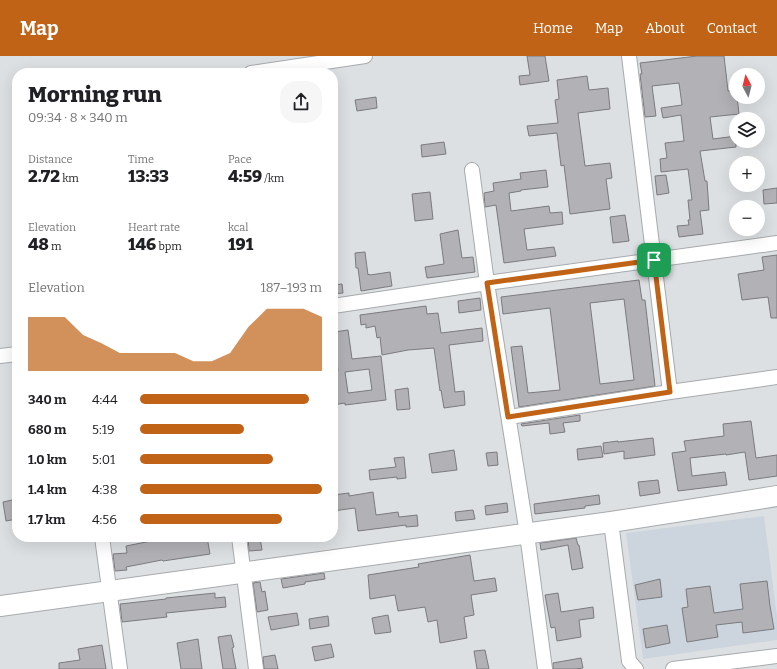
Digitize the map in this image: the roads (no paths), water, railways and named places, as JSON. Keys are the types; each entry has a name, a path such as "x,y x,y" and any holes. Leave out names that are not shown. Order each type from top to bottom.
{"main road":[{"path":"0,606 527,534 777,496"}],"street":[{"path":"285,68 365,56"},
{"path":"629,56 670,392"},
{"path":"472,170 487,283 527,534 546,669"},
{"path":"338,305 777,243"},
{"path":"0,356 12,355"},
{"path":"508,417 777,377"},
{"path":"610,522 629,661 636,669"},
{"path":"103,542 120,669"},
{"path":"240,542 256,669"},
{"path":"673,669 711,667 777,656"}]}
